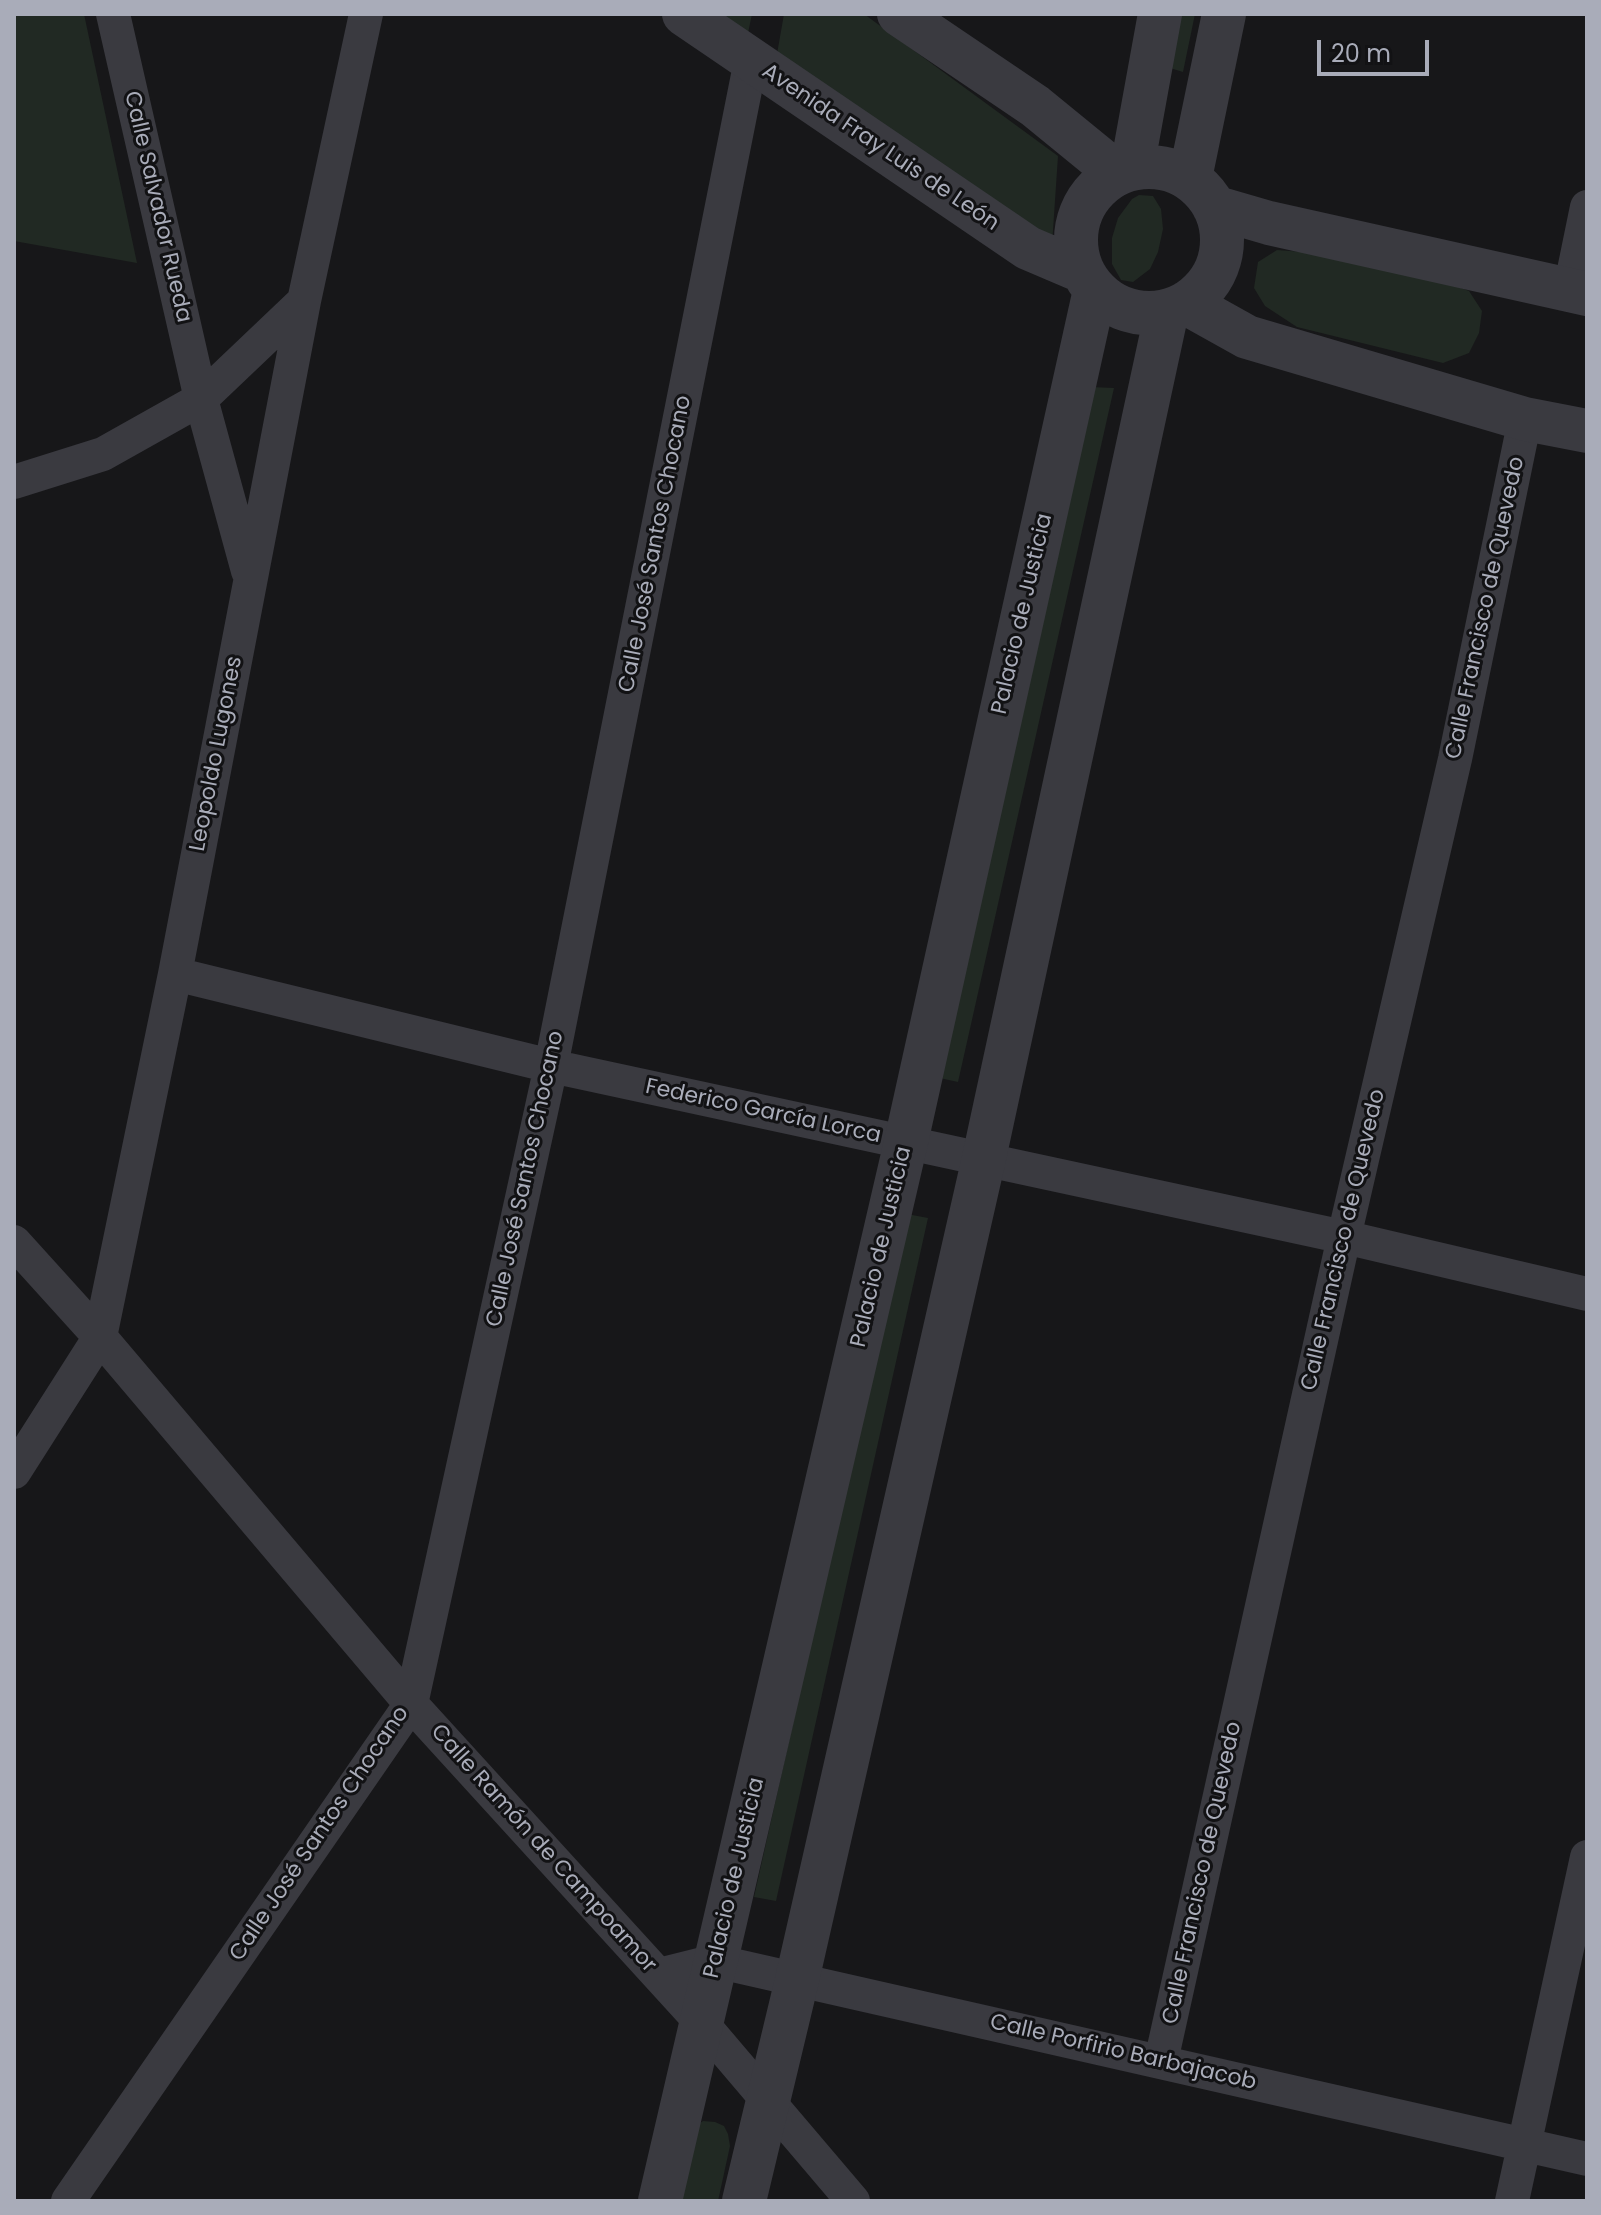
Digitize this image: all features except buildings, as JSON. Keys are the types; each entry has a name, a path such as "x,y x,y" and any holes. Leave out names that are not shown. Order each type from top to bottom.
{"street":[{"name":"Calle Salvador Rueda","path":"113,14 201,399 250,579"},
{"name":"Leopoldo Lugones","path":"14,1472 100,1337 175,974 304,301 366,14"},
{"name":"Avenida Fray Luis de León","path":"684,14 1028,248 1088,281"},
{"path":"899,14 1125,171"},
{"path":"1125,171 1160,14"},
{"path":"1224,14 1202,193 1221,228 1222,250 1215,271 1203,289 1176,307 1147,314 1110,302 1088,281 1076,249 1077,226 1084,205 1098,187 1125,171 1162,168 1202,193 1269,223 1578,292 1587,207"},
{"name":"Calle José Santos Chocano","path":"68,2201 411,1704 551,1066 751,60"},
{"path":"1247,337 1228,302 1228,287 1238,249 1255,228 1269,223"},
{"name":"Palacio de Justicia","path":"660,2201 906,1142 1088,281"},
{"path":"14,482 103,454 201,399 304,301"},
{"path":"1176,307 1247,337 1525,419 1587,431"},
{"path":"744,2201 797,1980 1176,307"},
{"name":"Calle Francisco de Quevedo","path":"1161,2061 1344,1237 1455,759 1525,419"},
{"name":"Federico García Lorca","path":"175,974 551,1066 1344,1237 1587,1294"},
{"name":"Calle Ramón de Campoamor","path":"14,1242 100,1337 411,1704 700,2021 853,2201"},
{"path":"1512,2201 1587,1857"},
{"name":"Calle Porfirio Barbajacob","path":"659,1975 715,1961 1587,2159"}],"shaded area":[{"path":"14,14 84,14 137,263 14,241"},
{"path":"714,14 752,14 747,38"},
{"path":"784,14 864,14 1058,156 1052,245 777,54"},
{"path":"1171,14 1195,14 1183,72 1160,65"},
{"path":"1139,195 1153,196 1161,209 1163,229 1150,269 1133,282 1121,280 1112,264 1112,238 1118,218 1132,199"},
{"path":"1277,250 1316,253 1448,283 1469,291 1482,311 1479,333 1469,353 1443,363 1297,327 1265,306 1254,288 1258,262"},
{"path":"1091,387 1114,388 958,1082 935,1077"},
{"path":"907,1214 928,1218 776,1901 754,1897"},
{"path":"703,2121 724,2126 728,2134 730,2146 718,2201 676,2201 694,2127"}]}
